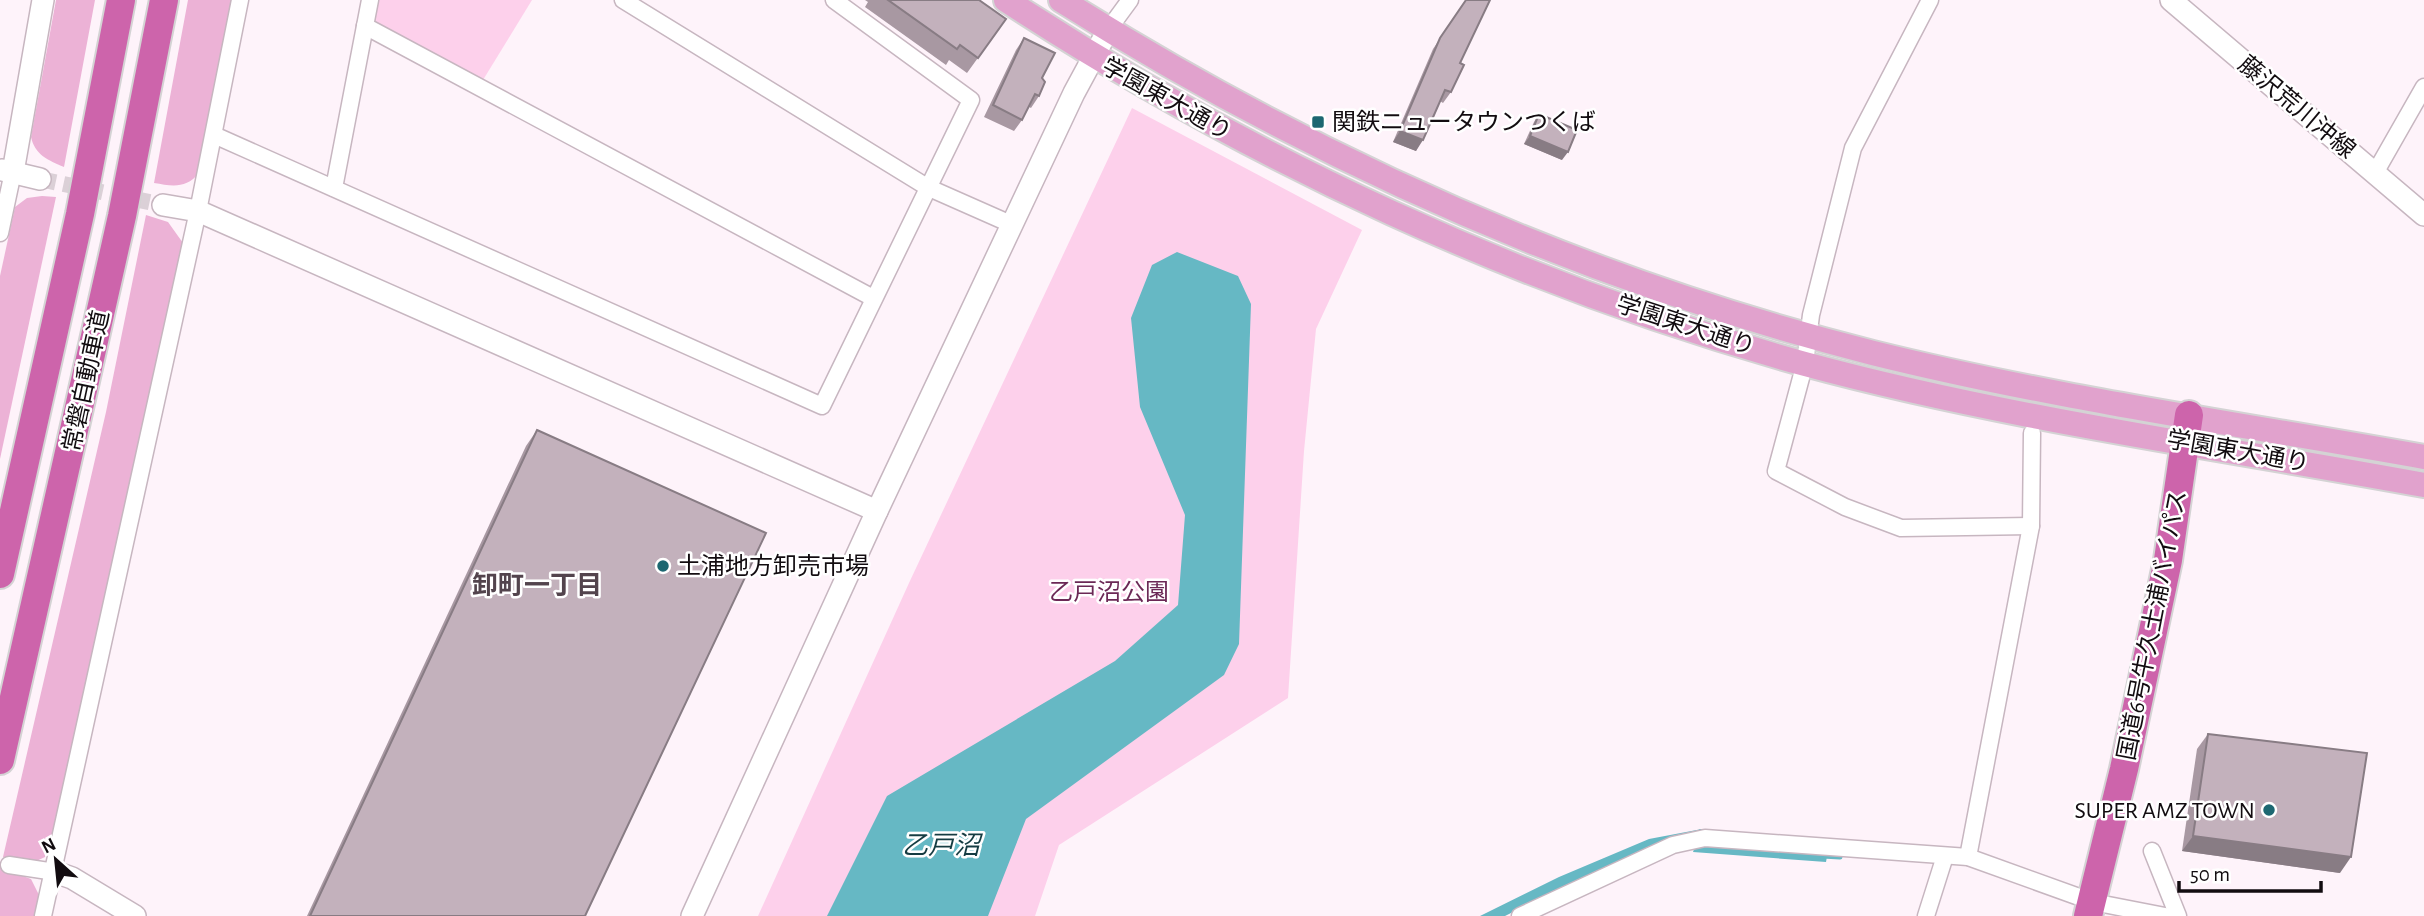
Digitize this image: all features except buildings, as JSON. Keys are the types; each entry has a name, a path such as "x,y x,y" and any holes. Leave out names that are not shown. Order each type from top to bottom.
{"highway":[{"name":"常磐自動車道","path":"0,574 80,214 121,0"},
{"name":"常磐自動車道","path":"0,761 122,216 164,0"},
{"name":"国道6号牛久土浦バイパス","path":"2091,909 2168,560 2187,429"}],"main road":[{"name":"学園東大通り","path":"1006,0 1093,57 1249,144 1381,208 1512,265 1653,317 1805,363 2032,415 2187,429 2424,457"},
{"name":"学園東大通り","path":"1061,0 1108,30 1266,120 1396,184 1528,240 1660,290 1873,353 2029,387 2187,429 2424,485"}],"street":[{"path":"0,233 7,171 43,0"},
{"path":"43,916 55,872 198,211 240,0"},
{"path":"334,188 370,0"},
{"path":"623,0 926,187 1013,225"},
{"path":"214,135 822,405 926,187 971,100 834,0"},
{"path":"692,916 877,512 1093,57 1129,0"},
{"path":"1930,0 1853,148 1807,334 1805,363 1776,471 1845,507 1901,528 2031,526"},
{"name":"藤沢荒川沖線","path":"2171,0 2424,215"},
{"path":"365,26 873,298"},
{"path":"2375,173 2424,87"},
{"path":"7,171 40,179"},
{"path":"163,205 198,211 877,512"},
{"path":"1968,857 2031,526 2032,433"},
{"path":"1520,916 1673,845 1705,838 1968,857 2091,909 2165,916"},
{"path":"2152,851 2178,916"},
{"path":"1926,916 1945,856"},
{"path":"9,866 55,872 72,878 135,916"}],"green space":[{"path":"375,0 532,0 483,80 370,23"},
{"name":"乙戸沼公園","path":"1132,108 1362,230 1316,329 1304,451 1288,698 1059,845 1035,916 758,916 909,583"}],"shaded area":[{"path":"56,0 95,0 64,167 39,153 31,137"},
{"path":"188,0 232,0 199,173 184,184 167,185 154,183"},
{"path":"56,197 0,459 0,276 15,207 27,198"},
{"path":"146,215 168,222 183,243 53,840 45,857 32,863 3,857 106,412"},
{"path":"0,868 31,879 39,895 35,916 0,916"}],"water":[{"name":"乙戸沼","path":"1177,252 1238,276 1251,304 1239,644 1224,675 1026,819 988,916 827,916 887,796 1115,661 1178,605 1185,515 1140,407 1131,318 1152,265"},
{"path":"1700,829 1563,887 1505,916 1480,916 1559,877 1649,839"},
{"path":"1701,829 1704,843 1828,851 1826,862 1693,852"}],"waterway":[{"path":"1822,856 1840,857"}],"tunnel":[{"path":"40,179 163,205"}],"place":[{"name":"関鉄ニュータウンつくば","path":"1318,122"},
{"name":"土浦地方卸売市場","path":"663,566"},
{"name":"SUPER AMZ TOWN","path":"2269,810"}],"district":[{"name":"卸町一丁目","path":"537,585"}]}
